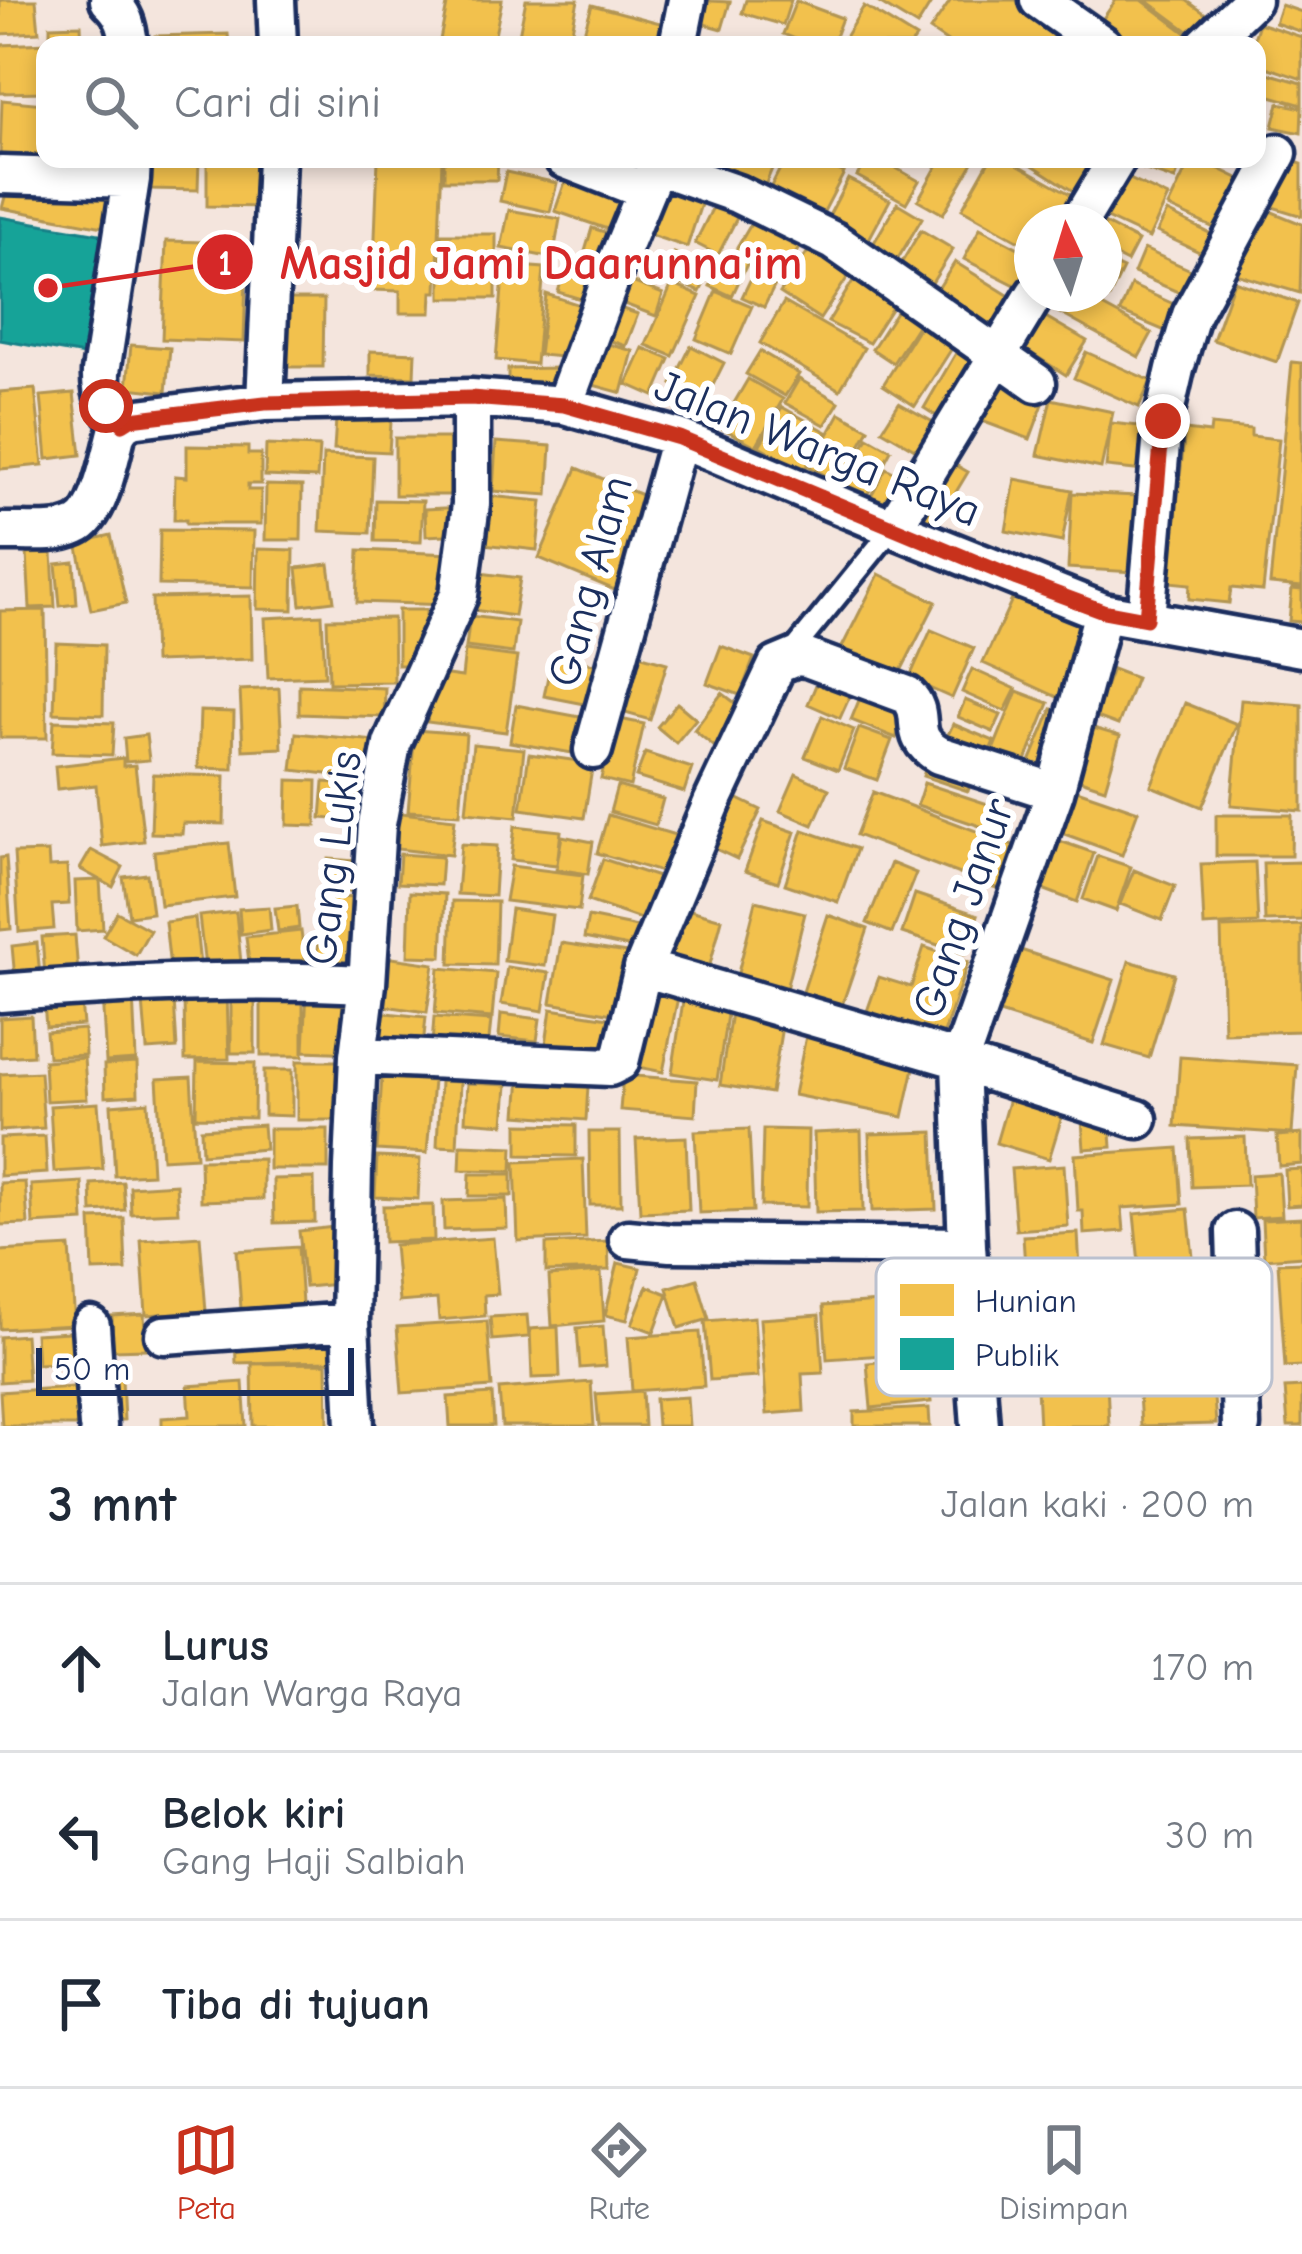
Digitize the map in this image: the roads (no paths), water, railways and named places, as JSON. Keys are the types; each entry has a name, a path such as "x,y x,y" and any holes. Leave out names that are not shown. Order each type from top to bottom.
{"street":[{"path":"276,0 278,36"},
{"path":"680,36 687,0"},
{"path":"1040,0 1090,36"},
{"path":"1214,36 1252,0"},
{"path":"1146,619 1158,462 1174,369 1191,315 1279,151"},
{"path":"265,403 276,168"},
{"path":"1090,204 1112,168"},
{"path":"0,532 62,530 84,521 93,511 123,424 106,406 100,372 132,169 1,175"},
{"path":"564,405 654,172 736,194 834,241 1037,383"},
{"path":"892,528 1024,312"},
{"name":"Jalan Warga Raya","path":"123,424 131,419 265,403 471,398 564,405 679,438 1103,611 1302,648"},
{"name":"Gang Lukis","path":"355,1426 350,1322 358,1056 377,824 392,744 459,595 471,503 471,398"},
{"name":"Gang Alam","path":"593,750 679,438"},
{"name":"Gang Janur","path":"643,968 946,1057 963,1052 1055,792 1103,611"},
{"path":"358,1056 610,1066 620,1062 643,968 712,803 777,665 786,660 807,658 907,695 915,702 921,741 928,749 1055,792"},
{"path":"0,993 184,982 367,984"},
{"path":"969,1258 960,1063 1138,1119"},
{"path":"1235,1231 1236,1258"},
{"path":"628,1239 670,1244 968,1246"},
{"path":"164,1335 350,1322"},
{"path":"91,1326 98,1426"},
{"path":"978,1396 980,1426"},
{"path":"1239,1396 1240,1426"}],"lane":[{"path":"786,660 892,528"}],"place":[{"name":"Masjid Jami Daarunna'im","path":"48,288"}]}
